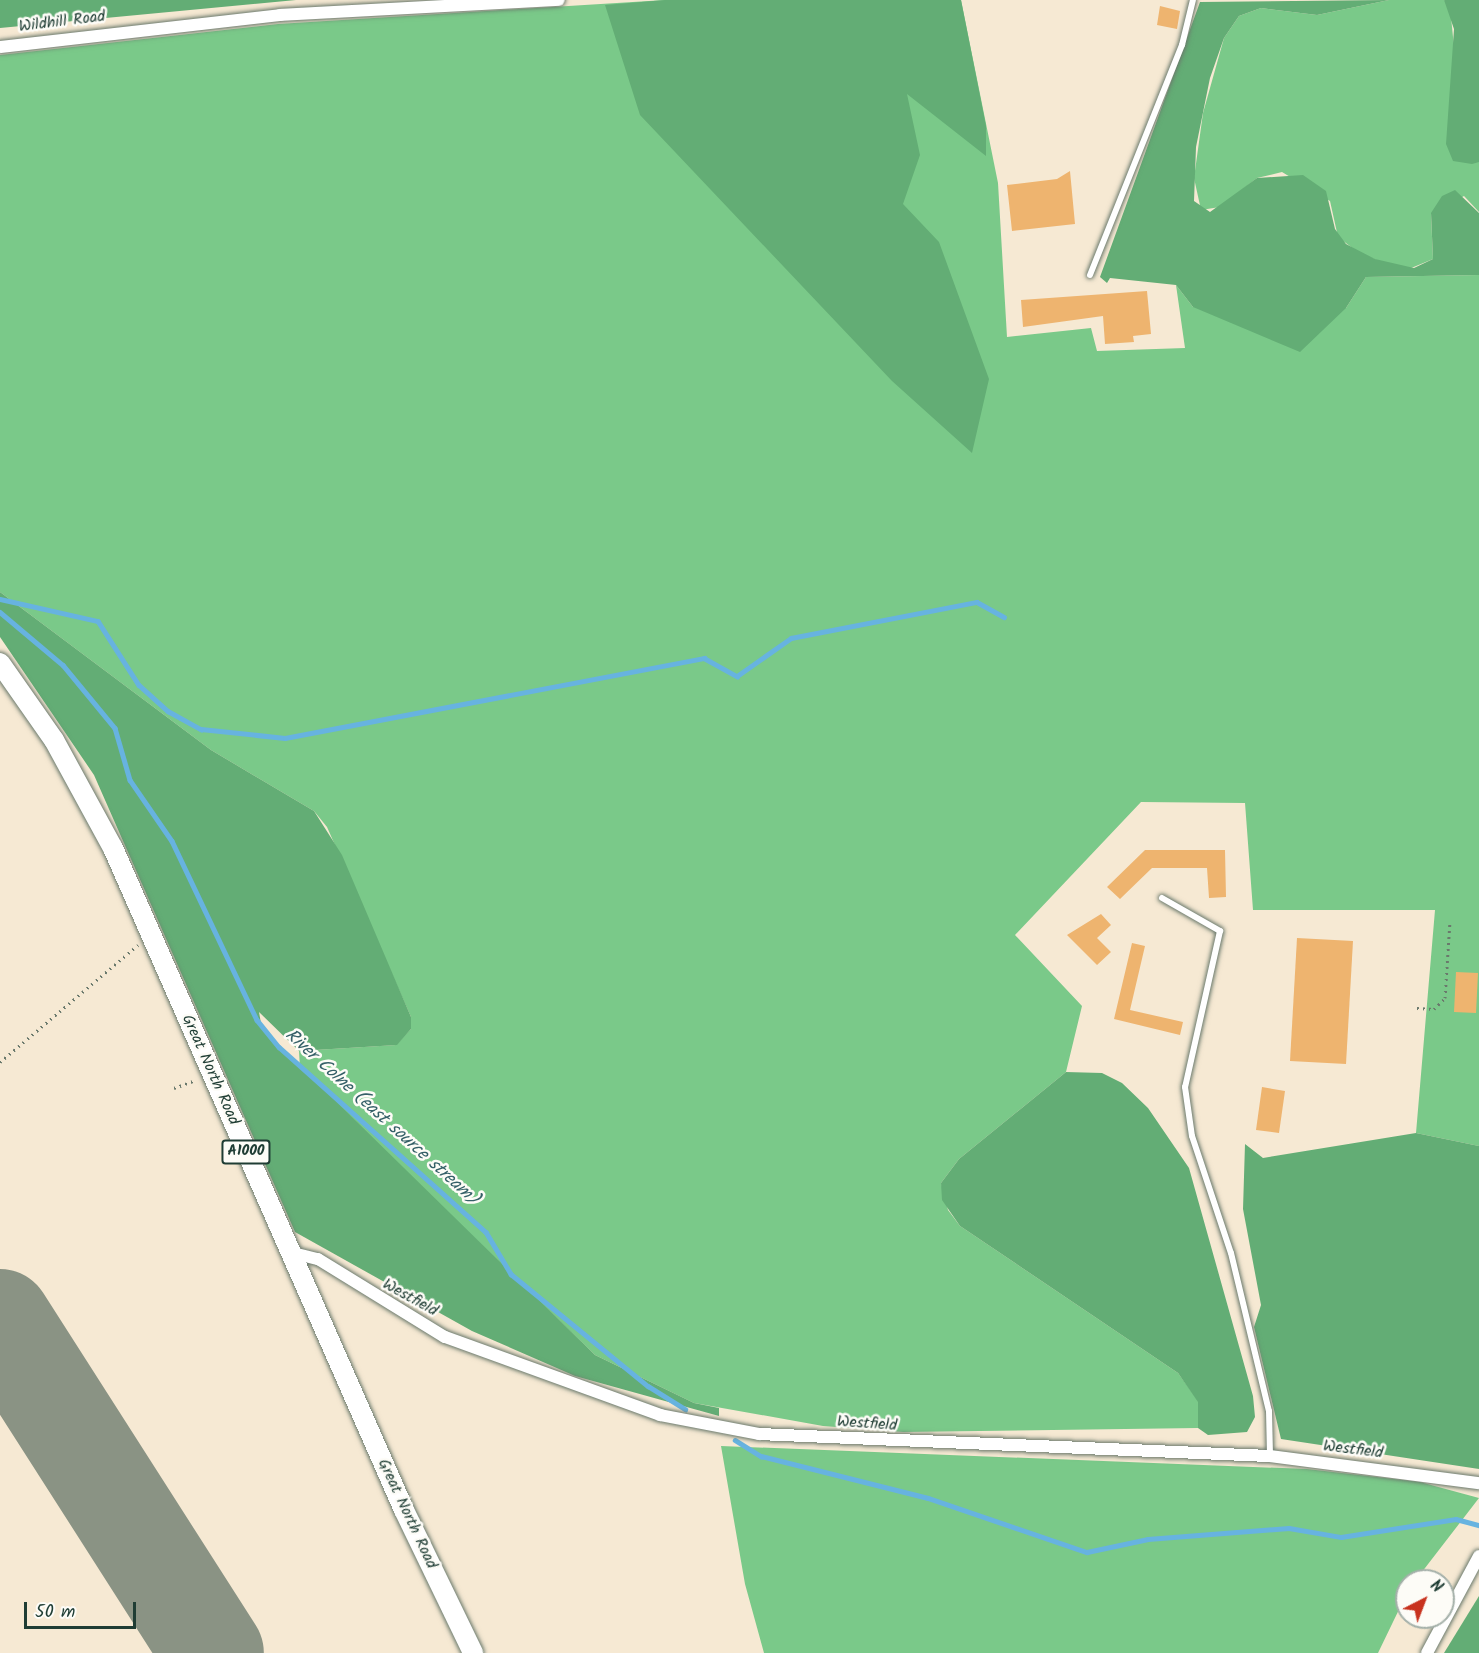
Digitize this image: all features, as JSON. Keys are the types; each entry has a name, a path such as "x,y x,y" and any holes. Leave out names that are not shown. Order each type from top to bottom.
{"main road":[{"name":"Great North Road","path":"0,663 86,793 151,935 289,1252 472,1653"}],"street":[{"name":"Wildhill Road","path":"0,47 280,15 559,0"},
{"name":"Westfield","path":"289,1252 318,1259 445,1337 660,1415 759,1434 1270,1456 1479,1483"},
{"path":"1426,1653 1479,1556"}],"lane":[{"path":"1090,275 1182,45 1193,0"},
{"path":"1162,898 1220,931 1185,1087 1192,1136 1231,1253 1269,1411 1270,1456"}],"path":[{"path":"1417,1008 1434,1009 1445,998 1450,921"},
{"path":"0,1062 151,935"},
{"path":"174,1088 212,1073"}],"green space":[{"path":"0,0 296,0 0,28"},
{"path":"665,0 961,0 998,183 1007,337 1091,328 1097,351 1185,348 1176,285 1193,307 1346,308 1366,277 1479,275 1479,1146 1416,1133 1435,910 1253,910 1245,803 1141,802 1015,935 1082,1006 1066,1072 959,1159 941,1183 948,1210 960,1226 1178,1373 1199,1402 1198,1428 903,1432 823,1426 694,1403 595,1355 300,1069 299,1051 396,1045 411,1029 411,1017 327,827 314,811 211,750 0,592 0,55 278,24"},
{"path":"665,0 961,0 986,126 986,156 907,94 920,155 903,204 939,242 989,379 972,453 892,381 640,115 605,5"},
{"path":"1389,0 1444,0 1450,7 1455,57 1451,80 1479,161 1479,212 1464,196 1431,214 1433,259 1404,271 1359,253 1338,237 1330,201 1282,172 1257,178 1220,207 1201,210 1194,178 1203,113 1224,38 1239,16 1261,8 1317,15"},
{"path":"1389,0 1317,15 1261,8 1239,16 1224,38 1210,78 1196,147 1194,201 1210,212 1257,178 1303,175 1326,191 1335,229 1346,244 1375,259 1414,268 1433,259 1431,213 1442,196 1455,190 1479,213 1479,275 1366,277 1346,308 1300,352 1193,307 1176,285 1110,278 1107,283 1100,277 1200,2"},
{"path":"1444,0 1479,0 1479,162 1472,164 1453,161 1446,144 1454,29"},
{"path":"0,592 211,750 314,811 342,855 411,1017 411,1029 397,1045 299,1051 259,1012 262,1029 595,1355 694,1403 719,1408 719,1416 575,1376 472,1331 295,1232 94,775 0,637"},
{"path":"1066,1072 1102,1073 1122,1083 1148,1108 1189,1168 1253,1396 1255,1417 1247,1432 1208,1435 1198,1428 1198,1402 1178,1373 960,1226 942,1200 941,1183 959,1159"},
{"path":"1416,1133 1479,1146 1479,1469 1281,1439 1254,1327 1261,1305 1243,1209 1245,1144 1263,1158"},
{"path":"721,1446 1307,1469 1420,1482 1479,1498 1424,1569 1395,1569 1395,1618 1378,1653 764,1653 745,1584"},
{"path":"1479,1596 1479,1653 1444,1653"}],"building":[{"path":"1160,6 1180,11 1177,29 1157,25"},
{"path":"1070,171 1075,224 1012,231 1007,185 1057,179"},
{"path":"1147,291 1151,334 1133,336 1134,342 1105,344 1103,316 1023,327 1021,300"},
{"path":"1145,850 1225,850 1226,897 1209,898 1207,868 1152,868 1120,899 1107,887"},
{"path":"1101,914 1111,925 1097,938 1111,952 1097,965 1067,935"},
{"path":"1297,938 1353,941 1346,1064 1290,1061"},
{"path":"1132,943 1145,946 1130,1010 1183,1022 1180,1035 1114,1019"},
{"path":"1456,972 1478,973 1476,1013 1454,1012"},
{"path":"1262,1087 1285,1091 1279,1133 1256,1130"}],"waterway":[{"path":"0,599 98,621 139,685 168,711 201,729 285,738 704,658 737,676 791,638 977,602 1004,617"},
{"name":"River Colne (east source stream)","path":"0,612 63,665 115,728 130,780 172,841 257,1020 279,1047 486,1232 511,1274 648,1386 685,1409"},
{"name":"River Colne (east source stream)","path":"735,1440 761,1456 928,1498 1087,1552 1148,1539 1289,1528 1341,1537 1456,1519 1479,1525"}],"runway":[{"path":"0,1320 213,1653"}]}
